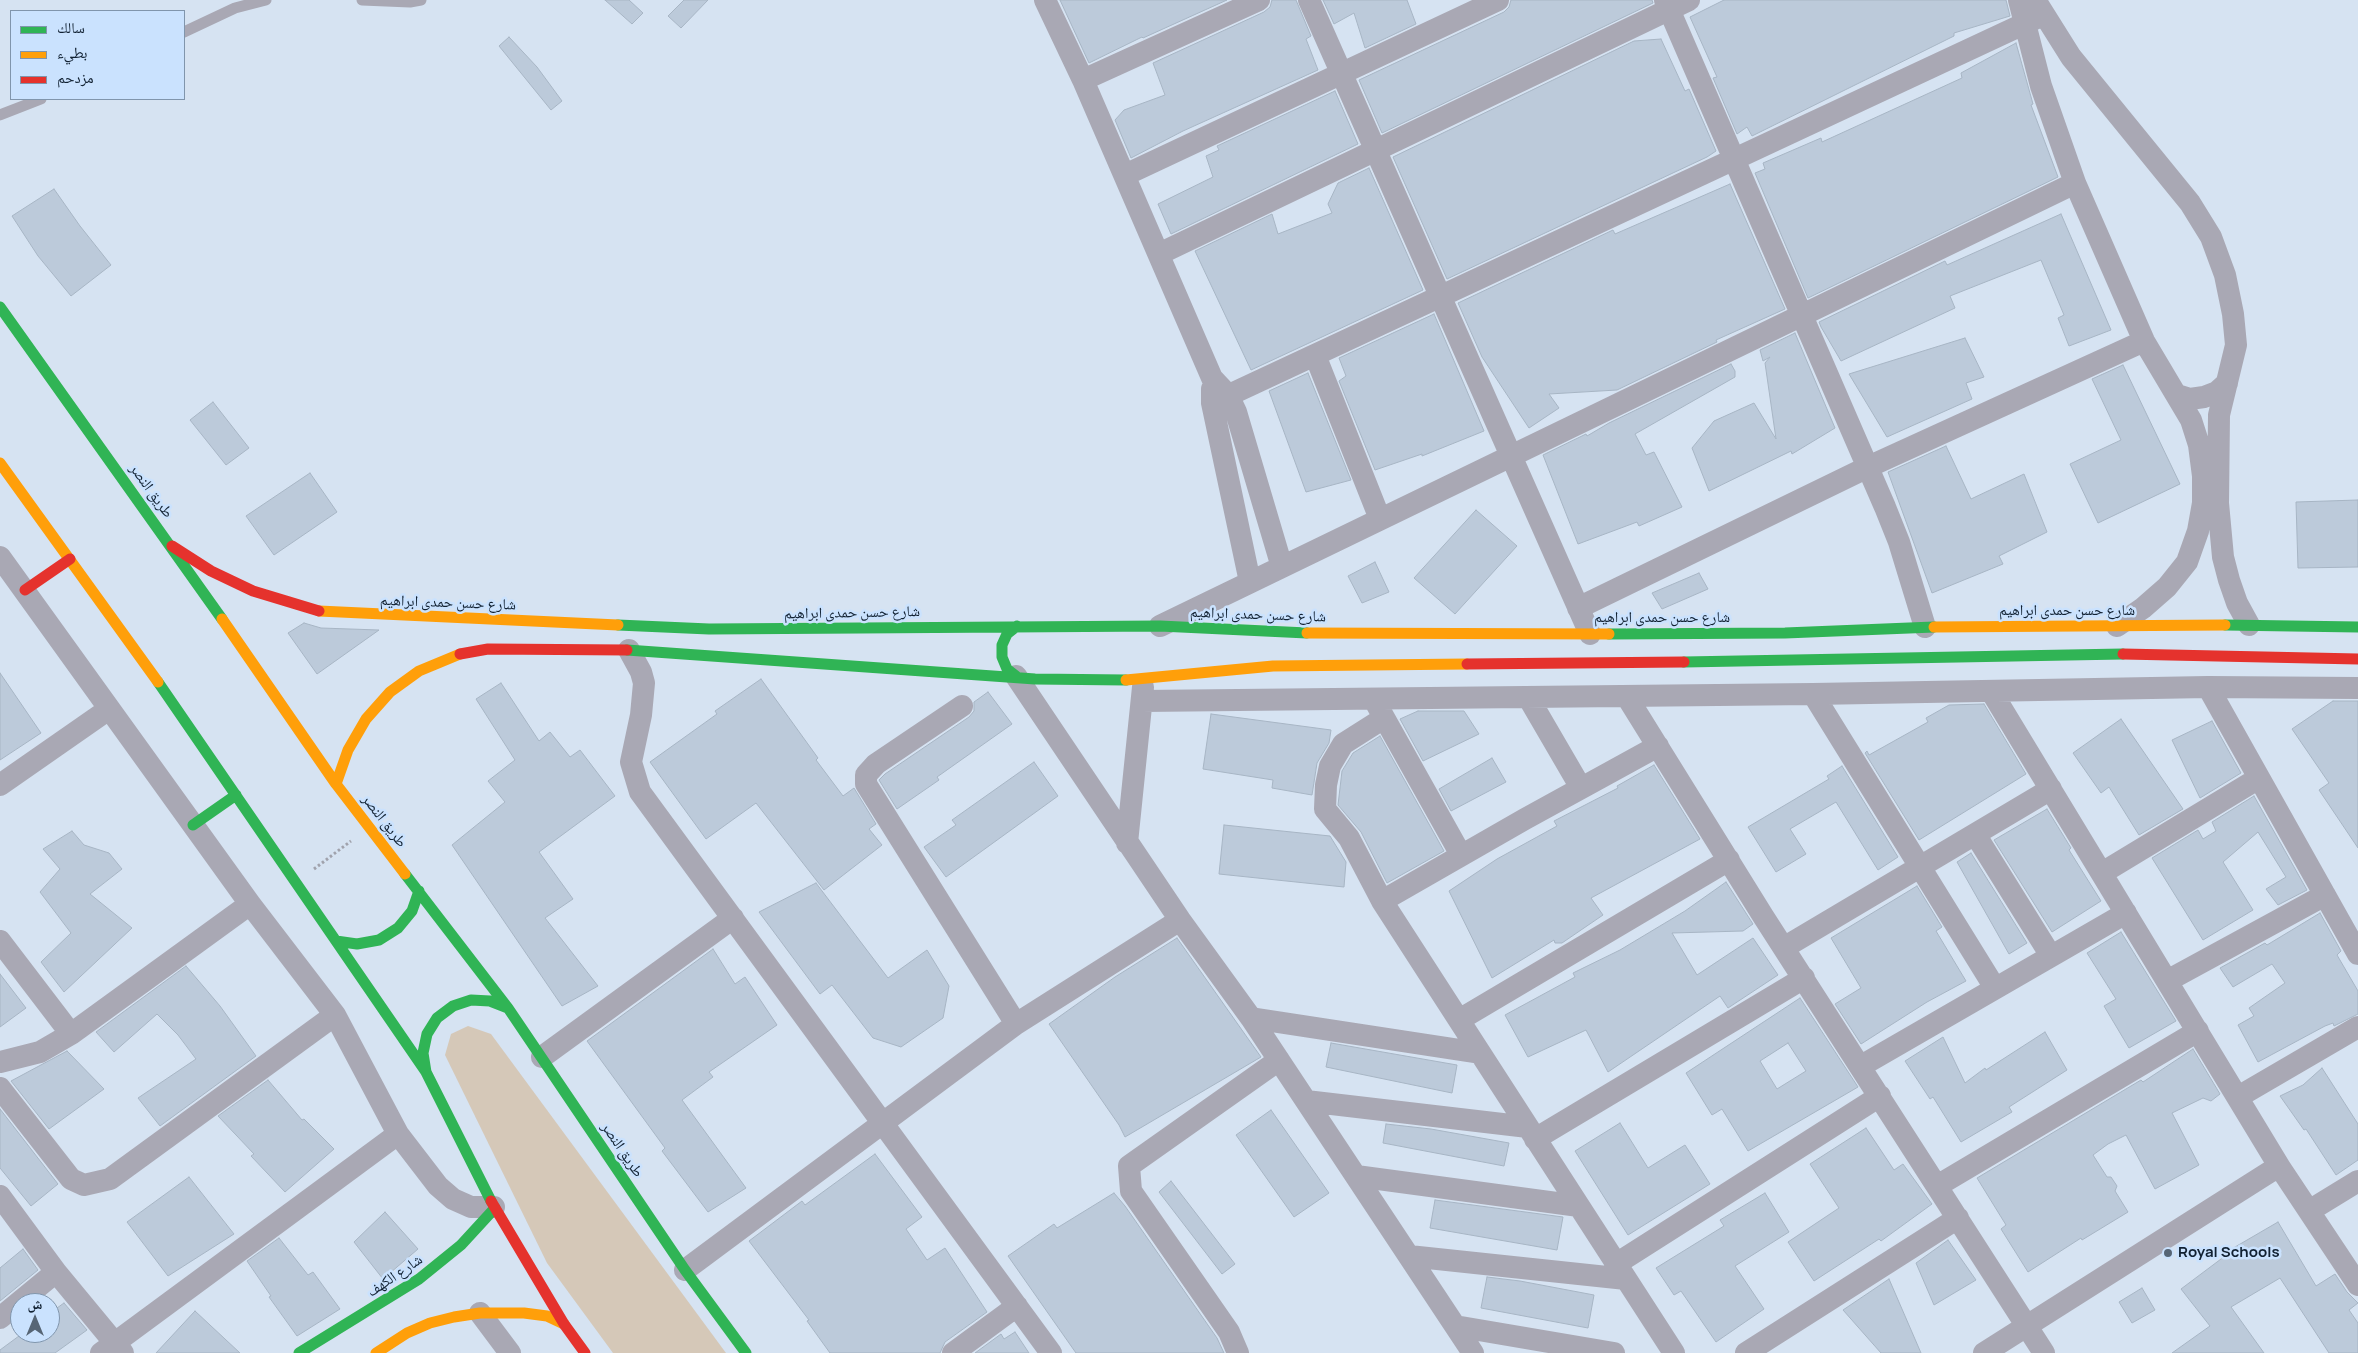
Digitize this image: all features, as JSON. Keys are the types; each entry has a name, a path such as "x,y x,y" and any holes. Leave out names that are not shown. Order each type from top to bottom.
{"main road":[{"name":"طريق النصر","path":"0,307 172,546 336,784 508,1008 685,1270 746,1353"},
{"path":"0,463 236,795 426,1072 495,1208 564,1324 585,1353"},
{"name":"شارع حسن حمدى ابراهيم","path":"172,546 211,571 253,591 322,612 709,643 1016,676 1100,681 1143,690 1239,668 1273,666 1786,661 2044,654 2358,659"},
{"path":"25,590 70,559"},
{"name":"شارع حسن حمدى ابراهيم","path":"336,784 348,750 366,719 390,692 419,671 452,656 488,649 629,650 709,643 1017,626 1160,626 1298,633 1590,634 1785,633 1925,627 2249,625 2358,627"},
{"path":"1016,676 1007,669 1002,657 1002,645 1008,634 1017,626"},
{"path":"192,825 236,795"},
{"path":"336,941 357,944 379,940 398,928 412,912 419,891"},
{"path":"426,1072 423,1053 427,1034 437,1018 453,1006 471,1000 490,1001 508,1008"},
{"name":"شارع الكهف","path":"299,1353 419,1279 461,1245 495,1208"},
{"path":"376,1353 407,1333 430,1323 480,1313 524,1313 546,1316 564,1324"}],"street":[{"path":"1045,0 1125,175 1220,399 1250,582"},
{"path":"1083,80 1259,0"},
{"path":"1309,0 1590,634"},
{"path":"1125,175 1498,0"},
{"path":"2018,0 2035,13 2190,203 2211,237 2225,275 2233,314 2236,345 2219,415 2217,475 2220,533 2229,580 2237,603 2249,625"},
{"path":"1159,254 1674,3 1734,159 1899,542 1925,627"},
{"path":"1220,399 1734,159 2035,13"},
{"path":"2035,13 2041,86 2075,183 2144,341 2191,420 2200,446 2203,485 2198,531 2187,562 2167,587 2144,608 2117,626"},
{"path":"1160,626 2075,183"},
{"path":"1578,608 1868,467 2144,341"},
{"path":"1316,355 1380,519"},
{"path":"2177,395 2190,398 2204,398 2216,392 2227,383"},
{"path":"1220,399 1236,412 1282,567"},
{"path":"0,557 192,825 334,1015 398,1134 438,1186 453,1199 471,1207 495,1208"},
{"path":"629,650 641,672 644,683 641,715 631,762 640,792 884,1122 1051,1353"},
{"path":"1016,676 1180,920 1251,1018 1473,1353"},
{"path":"1128,843 1143,690 1379,709 1528,697 2208,687 2358,688"},
{"path":"2208,687 2358,954"},
{"path":"1991,691 2279,1166 2358,1285"},
{"path":"1813,694 1995,988"},
{"path":"1627,696 1729,860 2044,1353"},
{"path":"1528,697 1581,788"},
{"path":"962,706 876,764 866,775 866,784 1016,1024"},
{"path":"0,785 109,709"},
{"path":"1379,709 1461,855"},
{"path":"1379,709 1343,744 1330,766 1326,785 1325,808 1349,838 1382,901 1674,1353"},
{"path":"1382,901 1658,746"},
{"path":"2102,873 2259,778"},
{"path":"1785,947 2051,789"},
{"path":"1975,834 2051,956"},
{"path":"1459,1020 1729,860"},
{"path":"2167,981 2325,896"},
{"path":"0,1062 40,1052 71,1034 250,904"},
{"path":"1861,1066 2126,913"},
{"path":"542,1058 733,918"},
{"path":"685,1270 1016,1024 1180,920"},
{"path":"0,941 71,1034"},
{"path":"1306,1101 1532,1133 1804,978"},
{"path":"0,1088 71,1179 84,1186 110,1179 334,1015"},
{"path":"1251,1018 1480,1053"},
{"path":"2238,1098 2358,1027"},
{"path":"1937,1186 2198,1031"},
{"path":"1238,1353 1229,1332 1132,1191 1129,1166 1279,1060"},
{"path":"1409,1256 1621,1272 1880,1096"},
{"path":"0,1197 113,1349 398,1134"},
{"path":"1984,1353 2279,1166"},
{"path":"1356,1176 1579,1206"},
{"path":"2309,1211 2358,1181"},
{"path":"1746,1353 1958,1218"},
{"path":"0,1318 56,1272"},
{"path":"952,1353 1017,1306"},
{"path":"480,1313 510,1353"},
{"path":"1455,1326 1614,1353"}],"lane":[{"path":"185,32 235,8 266,0"},
{"path":"362,0 410,2 421,0"},
{"path":"0,115 38,100"}],"path":[{"path":"296,883 369,827"}],"shaded area":[{"path":"468,1026 491,1034 726,1353 613,1353 547,1263 445,1055 451,1034"}],"building":[{"path":"605,0 629,0 643,13 632,24"},
{"path":"684,0 708,0 681,28 668,16"},
{"path":"1060,0 1227,0 1142,37 1089,63"},
{"path":"1272,0 1296,0 1311,36 1306,39 1318,70 1183,131 1131,158 1115,120 1124,110 1165,95 1153,63 1264,12 1270,7"},
{"path":"1323,0 1407,0 1416,24 1365,48 1354,13 1334,24"},
{"path":"1511,0 1652,0 1653,3 1382,133 1359,80 1504,12 1509,7"},
{"path":"1724,0 2006,0 2010,16 1954,33 1954,36 1752,136 1747,127 1737,134 1713,78 1717,77 1690,17"},
{"path":"509,37 537,67 562,101 551,110 499,46"},
{"path":"1661,39 1685,91 1689,89 1716,151 1707,157 1447,279 1393,157 1634,41"},
{"path":"2016,43 2033,104 2031,105 2058,177 1808,298 1755,173 1765,169 1763,163 1821,138 1822,142 1962,78 1961,73"},
{"path":"1335,91 1358,144 1171,234 1158,204 1213,177 1206,156 1219,150 1217,146"},
{"path":"1369,168 1423,290 1251,370 1195,251 1272,214 1278,234 1332,213 1328,204 1338,183"},
{"path":"1730,184 1785,309 1716,340 1717,342 1617,390 1549,394 1559,408 1529,428 1482,357 1458,303 1613,230 1615,234"},
{"path":"54,189 111,265 71,296 38,256 12,216"},
{"path":"2061,214 2111,330 2069,346 2058,318 2064,315 2041,260 1950,296 1955,308 1841,361 1821,327 1819,322 1945,261 1947,265"},
{"path":"1434,314 1484,431 1422,456 1422,454 1375,470 1339,381 1346,376 1339,358"},
{"path":"1795,333 1835,428 1792,454 1791,451 1709,491 1692,448 1714,421 1754,403 1776,439 1765,363 1770,357 1763,361 1760,350"},
{"path":"1965,338 1984,377 1966,383 1972,399 1887,437 1849,374"},
{"path":"1731,364 1735,371 1735,377 1635,434 1646,455 1654,452 1682,507 1639,526 1637,522 1578,544 1543,455 1586,434 1587,436 1609,423"},
{"path":"2123,365 2180,484 2098,523 2070,464 2121,440 2092,379"},
{"path":"1308,373 1351,480 1306,492 1269,391"},
{"path":"213,402 249,448 226,465 190,420"},
{"path":"1946,446 1971,499 2024,474 2047,532 1999,556 2003,564 1932,593 1888,472"},
{"path":"310,473 337,512 274,555 246,516"},
{"path":"2358,500 2358,567 2298,568 2296,502"},
{"path":"1476,510 1517,546 1455,614 1414,578"},
{"path":"1375,562 1389,592 1362,603 1348,576"},
{"path":"1699,573 1708,589 1662,609 1652,593"},
{"path":"304,623 321,628 379,630 317,674 288,633"},
{"path":"0,673 41,733 0,760"},
{"path":"761,679 843,796 854,788 876,824 869,829 882,845 824,890 756,803 706,839 650,762 717,714 715,711"},
{"path":"501,683 539,741 550,732 570,757 580,750 615,796 539,852 573,899 545,918 598,986 562,1006 452,845 505,802 488,781 515,760 476,699"},
{"path":"988,692 1012,724 937,777 939,780 897,809 879,780 969,717 974,711 974,702"},
{"path":"2333,701 2358,701 2358,848 2319,790 2329,783 2292,729"},
{"path":"1984,704 2026,774 1919,840 1865,753 1867,751 1869,755 1928,722 1926,718 1949,705"},
{"path":"1418,711 1464,711 1479,734 1423,761 1400,719"},
{"path":"1211,714 1331,730 1329,743 1317,763 1312,795 1272,788 1273,780 1203,769"},
{"path":"2121,719 2183,809 2139,835 2109,787 2101,793 2073,753"},
{"path":"2212,721 2241,773 2200,798 2172,740"},
{"path":"1380,736 1444,851 1387,883 1361,832 1338,805 1342,771 1353,753"},
{"path":"1492,758 1506,782 1451,811 1439,789"},
{"path":"1034,762 1058,796 946,877 924,847 956,825 952,820"},
{"path":"1654,765 1700,839 1591,898 1603,915 1562,943 1555,943 1554,940 1492,978 1449,891 1497,859 1557,826 1554,821 1618,788 1617,786"},
{"path":"1842,766 1898,857 1878,870 1836,802 1790,829 1806,854 1776,872 1748,827 1829,779 1827,776"},
{"path":"2254,796 2307,890 2278,905 2266,889 2286,877 2258,832 2223,862 2253,910 2203,940 2152,858 2198,830 2203,839 2216,831 2212,822"},
{"path":"2047,809 2071,848 2069,850 2101,901 2052,932 1994,840"},
{"path":"1224,825 1330,836 1346,862 1344,887 1219,874"},
{"path":"72,831 84,845 109,853 122,869 90,894 132,928 64,992 41,962 71,933 40,892 60,869 43,849"},
{"path":"1971,853 2027,943 2009,954 1957,862"},
{"path":"1726,882 1753,924 1743,931 1672,933 1697,975 1753,938 1778,975 1728,1008 1720,996 1608,1072 1586,1030 1528,1057 1505,1015 1575,977 1573,973 1620,950 1685,911"},
{"path":"816,883 888,978 927,950 949,986 943,1018 901,1047 873,1038 832,985 820,994 759,912"},
{"path":"1917,886 1942,927 1936,931 1966,981 1927,1002 1861,1044 1835,1004 1861,988 1831,938"},
{"path":"2320,913 2341,951 2337,955 2358,991 2358,1014 2334,1026 2333,1023 2325,1026 2258,1062 2238,1025 2254,1016 2249,1008 2285,983 2272,964 2233,987 2220,968 2265,943 2267,945"},
{"path":"2121,932 2176,1021 2129,1048 2104,1006 2116,999 2087,953"},
{"path":"1177,938 1261,1057 1125,1137 1119,1125 1049,1024 1115,977"},
{"path":"713,949 735,984 745,977 777,1025 709,1072 713,1077 682,1100 746,1188 708,1212 662,1151 665,1148 587,1041"},
{"path":"186,966 220,1006 256,1056 160,1126 138,1098 196,1059 178,1035 157,1014 114,1052 96,1032"},
{"path":"0,974 26,1008 0,1027"},
{"path":"1800,998 1858,1087 1748,1151 1722,1109 1712,1115 1686,1073","holes":["1788,1043 1806,1071 1777,1089 1760,1061"]},
{"path":"2045,1032 2067,1070 2009,1107 2012,1112 1961,1142 1933,1097 1930,1099 1905,1061 1943,1037 1965,1083 1985,1068 1986,1070"},
{"path":"1331,1043 1457,1065 1452,1093 1326,1067"},
{"path":"2193,1049 2220,1094 2211,1101 2203,1098 2172,1113 2199,1165 2155,1189 2126,1135 2108,1144 2093,1155 2107,1177 2111,1177 2117,1186 2115,1191 2128,1212 2082,1240 2081,1238 2028,1272 2001,1229 2006,1225 1977,1178 2141,1080 2143,1082"},
{"path":"67,1051 104,1089 49,1129 11,1081"},
{"path":"2322,1068 2358,1124 2358,1160 2336,1175 2306,1129 2304,1130 2280,1096 2303,1085"},
{"path":"268,1080 302,1120 304,1119 334,1149 285,1192 251,1156 254,1154 218,1116"},
{"path":"0,1109 58,1184 31,1206 0,1168"},
{"path":"1271,1110 1329,1193 1294,1217 1236,1135"},
{"path":"1620,1123 1648,1168 1685,1145 1710,1184 1628,1235 1575,1151"},
{"path":"1386,1124 1431,1129 1509,1143 1504,1166 1383,1143"},
{"path":"1866,1128 1894,1170 1903,1164 1932,1204 1881,1241 1879,1239 1814,1281 1788,1242 1839,1208 1810,1164"},
{"path":"875,1154 922,1217 906,1229 927,1260 945,1248 987,1312 945,1342 940,1353 830,1353 807,1321 809,1320 749,1241 802,1201 805,1205"},
{"path":"189,1177 234,1234 168,1276 127,1222"},
{"path":"1171,1181 1235,1264 1222,1274 1159,1192"},
{"path":"1114,1193 1217,1338 1224,1353 1076,1353 1008,1256 1054,1224 1057,1228"},
{"path":"1765,1193 1789,1232 1735,1266 1764,1309 1716,1342 1681,1291 1674,1295 1656,1268 1724,1226 1720,1220"},
{"path":"1435,1200 1563,1217 1557,1250 1430,1228"},
{"path":"385,1212 418,1249 383,1279 354,1242"},
{"path":"2278,1222 2316,1286 2335,1274 2347,1292 2358,1303 2349,1310 2358,1323 2358,1353 2329,1353 2280,1278 2231,1307 2264,1353 2172,1353 2210,1326 2181,1289 2225,1256 2223,1254"},
{"path":"279,1238 308,1275 313,1272 340,1309 297,1336 269,1297 271,1296 247,1261"},
{"path":"1948,1240 1976,1280 1934,1305 1916,1263"},
{"path":"23,1249 38,1270 0,1301 0,1268"},
{"path":"1487,1277 1520,1281 1594,1295 1588,1328 1481,1308"},
{"path":"1889,1279 1921,1353 1881,1353 1843,1310"},
{"path":"2142,1288 2155,1310 2132,1323 2119,1302"},
{"path":"64,1303 87,1330 55,1353 0,1353 0,1350 10,1343 60,1343 60,1306"},
{"path":"195,1311 240,1353 156,1353"},
{"path":"1015,1332 1029,1353 975,1353 1001,1334 1004,1339"}],"traffic: fast":[{"path":"0,307 222,619"},
{"path":"618,625 709,629 1160,626 1307,633"},
{"path":"2225,625 2358,627"},
{"path":"1016,676 1007,669 1002,657 1002,645 1007,634 1017,626"},
{"path":"1609,634 1785,633 1934,627"},
{"path":"627,650 1035,679 1126,680"},
{"path":"1684,662 2123,654"},
{"path":"158,682 426,1072 491,1201"},
{"path":"193,825 236,795"},
{"path":"405,874 508,1008 685,1270 746,1353"},
{"path":"336,941 357,944 379,940 398,928 412,911 419,891"},
{"path":"426,1072 423,1053 427,1034 437,1018 453,1006 471,1000 490,1001 508,1008"},
{"path":"299,1353 419,1279 461,1245 495,1208"}],"traffic: slow":[{"path":"0,463 158,682"},
{"path":"319,611 618,625"},
{"path":"222,619 336,784 405,874"},
{"path":"1934,627 2225,625"},
{"path":"1307,633 1609,634"},
{"path":"336,784 348,750 366,719 390,692 419,671 460,654"},
{"path":"1126,680 1273,666 1467,664"},
{"path":"376,1353 407,1333 430,1323 454,1317 480,1313 524,1313 547,1316 564,1324"}],"traffic: jam":[{"path":"172,546 211,571 253,591 319,611"},
{"path":"25,590 70,559"},
{"path":"460,654 488,649 627,650"},
{"path":"2123,654 2358,659"},
{"path":"1467,664 1684,662"},
{"path":"491,1201 564,1324 585,1353"}],"place":[{"name":"Royal Schools","path":"2168,1253"}]}
